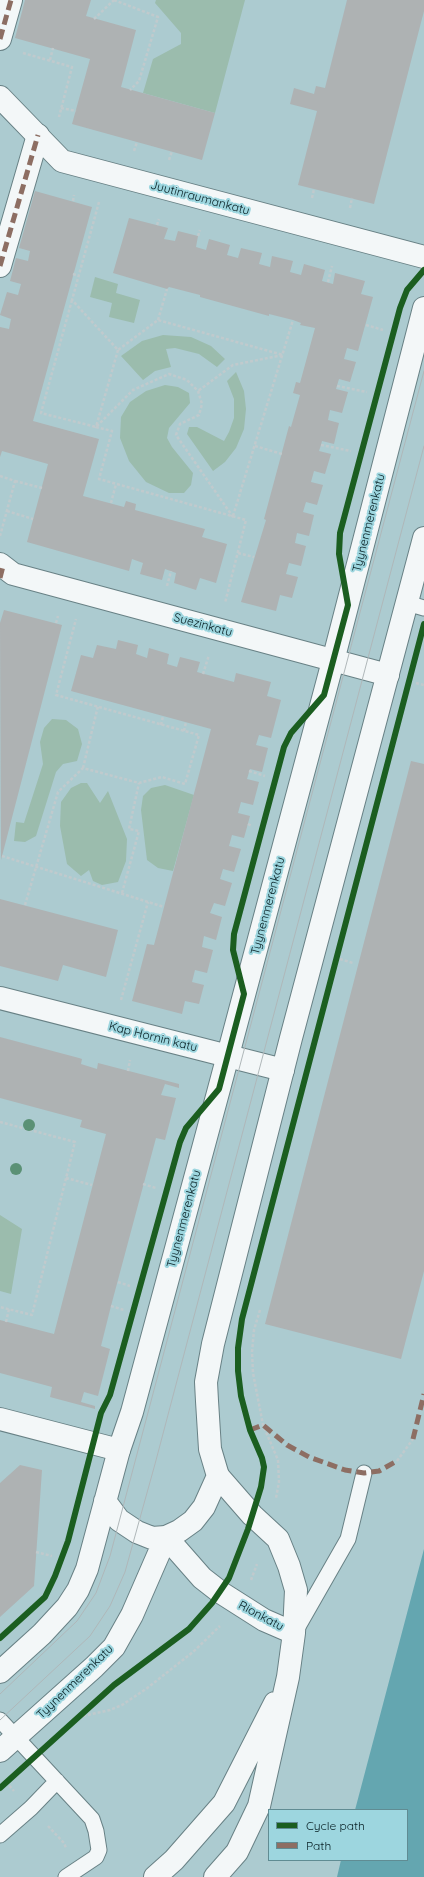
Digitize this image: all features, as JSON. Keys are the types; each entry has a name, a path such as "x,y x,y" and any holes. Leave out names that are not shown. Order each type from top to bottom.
{"main road":[{"path":"0,39 11,0"},
{"name":"Juutinraumankatu","path":"0,97 62,161 424,257"},
{"path":"0,266 38,136"},
{"name":"Tyynenmerenkatu","path":"0,1672 55,1621 67,1607 78,1590 87,1570 119,1450 132,1412 228,1056 424,308"},
{"path":"105,1501 119,1520 137,1532 152,1538 166,1537 179,1531 193,1521 204,1506 218,1476 210,1449 206,1382 212,1344 388,675 416,606 424,538"},
{"name":"Suezinkatu","path":"1,569 13,574 388,675"},
{"name":"Kap Hornin katu","path":"0,998 283,1070"},
{"path":"0,1419 119,1450"},
{"name":"Rionkatu","path":"166,1537 202,1578 220,1592 264,1620 294,1633 296,1590 289,1566 278,1539 252,1515 218,1476"},
{"name":"Tyynenmerenkatu","path":"0,1751 114,1647 132,1616 166,1537"},
{"path":"234,1877 259,1806 288,1677 294,1633"},
{"path":"155,1877 174,1860 224,1803 288,1677"},
{"path":"215,1877 237,1852 259,1806"}],"lane":[{"path":"294,1633 348,1539 364,1472"},
{"path":"0,1720 92,1819 96,1830 99,1850 96,1857 66,1877"},
{"path":"0,1835 31,1808 57,1781"}],"path":[{"path":"94,19 114,0 158,17 139,81 130,90"},
{"path":"50,60 53,48"},
{"path":"21,52 72,67 58,121"},
{"path":"61,108 76,111"},
{"path":"133,155 137,142"},
{"path":"168,164 172,151"},
{"path":"311,200 314,188"},
{"path":"73,201 74,195"},
{"path":"349,210 352,198"},
{"path":"99,202 41,413 112,431 99,479 246,520 226,598"},
{"path":"157,225 159,219"},
{"path":"198,236 200,230"},
{"path":"328,282 332,266"},
{"path":"73,274 79,276"},
{"path":"96,427 118,350 158,320 167,288"},
{"path":"72,300 118,350"},
{"path":"158,320 283,355"},
{"path":"233,517 293,320"},
{"path":"366,325 383,330"},
{"path":"198,391 233,364 283,355"},
{"path":"96,427 133,390 169,374 187,380 198,391 202,404 198,415 180,424 176,435 233,517"},
{"path":"337,386 367,392"},
{"path":"42,390 47,391"},
{"path":"321,445 351,451"},
{"path":"255,446 282,454"},
{"path":"0,476 42,488"},
{"path":"0,536 15,481"},
{"path":"111,503 116,484"},
{"path":"7,511 33,519"},
{"path":"238,553 254,557"},
{"path":"166,589 171,571"},
{"path":"78,611 56,695 199,735 185,784 162,778 139,784 83,768"},
{"path":"203,674 211,648"},
{"path":"416,683 424,685"},
{"path":"25,905 58,792 83,768 98,706"},
{"path":"161,725 163,716"},
{"path":"184,731 186,722"},
{"path":"249,771 265,776"},
{"path":"122,893 139,831 130,829 139,784"},
{"path":"248,824 252,826"},
{"path":"2,856 164,907"},
{"path":"121,1001 148,902"},
{"path":"334,965 338,950"},
{"path":"336,958 353,963"},
{"path":"128,1071 130,1060"},
{"path":"0,1122 74,1142 32,1315 0,1307"},
{"path":"66,1178 92,1185"},
{"path":"143,1184 156,1188"},
{"path":"118,1282 130,1286"},
{"path":"111,1306 124,1310"},
{"path":"6,1322 9,1309"},
{"path":"260,1310 254,1330 252,1352 253,1373 263,1425 278,1460 279,1482 275,1504"},
{"path":"397,1461 413,1438"},
{"path":"36,1552 52,1556"},
{"path":"250,1583 257,1562"},
{"path":"78,1717 110,1710 122,1705 146,1689 193,1652 223,1623"},
{"path":"78,1717 89,1708"},
{"path":"0,1788 34,1756"}],"green space":[{"path":"156,0 245,0 215,113 143,93 153,59 181,44 181,33 155,3"},
{"path":"95,277 118,284 116,293 140,300 134,323 109,317 112,303 90,297"},
{"path":"163,335 191,337 211,346 225,359 217,367 199,354 175,348 166,349 171,367 155,371 143,380 121,356 142,341"},
{"path":"236,372 244,391 246,409 244,429 236,448 225,462 213,471 187,434 189,427 197,427 224,441 234,418 234,399 227,381"},
{"path":"165,385 178,387 189,393 190,403 169,428 167,438 172,447 193,473 191,485 184,493 169,493 146,482 129,461 120,438 121,417 130,402 146,391"},
{"path":"52,719 66,720 78,729 82,744 77,761 63,764 56,772 36,836 25,842 14,841 16,822 24,823 43,764 40,742 44,728"},
{"path":"81,783 87,783 100,803 108,791 127,839 126,861 118,882 102,885 93,881 89,870 81,876 67,864 60,826 61,802 71,788"},
{"path":"165,785 194,795 173,871 158,868 147,860 141,810 143,796 151,788"},
{"path":"0,1215 22,1229 11,1294 0,1291"}],"water":[{"path":"424,1549 424,1877 337,1877 341,1861 408,1861 408,1809 355,1809"}],"building":[{"path":"25,0 91,0 86,16 136,30 121,87 215,113 202,160 72,124 90,59 15,38"},
{"path":"347,0 424,0 424,11 374,204 298,185 317,111 290,104 294,88 314,94 316,86 325,88"},
{"path":"35,191 92,207 33,421 99,439 83,496 124,507 126,501 136,504 135,510 205,529 202,537 227,544 216,583 200,578 196,590 174,583 176,573 165,569 162,580 140,574 143,563 132,559 129,571 27,542 48,464 2,451 0,457 0,327 9,329 11,319 0,315 7,292 18,295 21,284 10,281 16,258 28,261 30,251 19,248"},
{"path":"129,218 168,228 164,239 175,241 178,231 198,236 196,247 206,250 209,239 230,245 227,255 238,258 241,248 262,253 259,264 270,267 272,256 293,261 290,272 301,275 304,264 325,270 322,281 333,284 335,273 365,281 361,294 373,297 358,351 347,348 344,359 356,362 350,382 339,379 336,389 348,392 342,413 330,410 328,420 339,423 334,444 322,441 319,451 331,454 325,474 314,471 311,482 323,485 317,505 306,502 303,512 314,515 309,536 297,533 295,543 306,546 301,566 289,563 286,574 298,577 292,598 280,595 276,611 241,602 266,520 264,519 289,426 291,427 300,395 293,393 296,382 300,383 315,328 300,325 301,323 293,320 269,314 269,316 200,297 200,295 169,287 167,289 113,273"},
{"path":"4,610 62,625 1,860 0,623"},
{"path":"118,640 138,645 136,654 147,658 149,648 169,654 167,664 177,667 180,657 200,662 197,672 234,682 236,673 271,682 267,696 281,700 271,738 259,735 256,745 268,748 262,772 250,769 247,779 259,782 253,805 241,802 238,813 250,816 244,838 232,835 229,846 241,849 234,872 223,869 220,879 232,883 225,906 214,903 210,913 222,917 216,940 204,936 202,947 213,950 207,973 195,970 192,982 204,985 199,1004 185,1001 182,1014 132,1001 147,944 154,945 211,729 71,691 81,655 93,658 97,645 116,649"},
{"path":"411,761 424,764 424,1271 401,1359 265,1324"},
{"path":"0,899 118,930 106,977 63,965 58,981 0,966"},
{"path":"0,1037 79,1058 82,1059 81,1064 97,1069 98,1063 179,1084 179,1088 165,1084 161,1095 176,1098 165,1140 156,1138 111,1306 101,1346 110,1349 98,1396 84,1392 81,1402 95,1406 95,1409 50,1397 52,1387 0,1373 0,1320 54,1334 106,1134 80,1127 82,1120 0,1098"},
{"path":"20,1465 42,1470 34,1586 0,1617 0,1483"}],"tram line":[{"path":"0,1694 77,1621 96,1593 110,1556 424,371"},
{"path":"0,1720 90,1636 110,1606 125,1572 155,1464 424,446"}],"marked path":[{"path":"0,39 11,0"},
{"path":"0,266 38,135"},
{"path":"0,578 3,566"},
{"path":"413,1439 424,1394"},
{"path":"250,1430 263,1425 287,1445 309,1457 345,1470 364,1473 379,1471 397,1461"}],"cycle path":[{"path":"0,1638 45,1597 55,1576 68,1541 101,1413 110,1395 180,1142 186,1128 219,1089 244,994 233,950 234,934 284,747 291,733 324,695 348,605 339,554 340,533 400,308 407,290 424,270"},
{"path":"0,1788 114,1685 189,1629 212,1603 229,1578 248,1529 261,1487 264,1467 262,1458 250,1430 241,1396 238,1371 238,1348 242,1319 424,624"}]}
